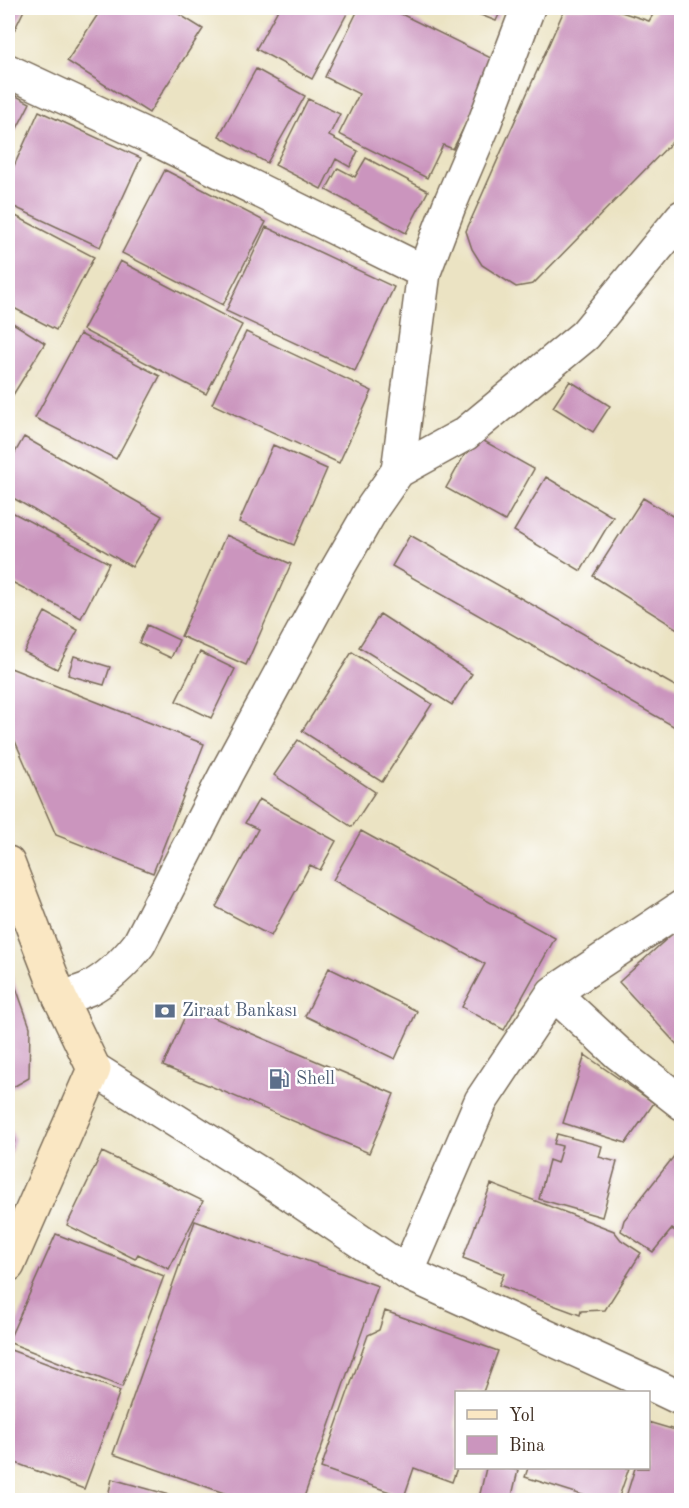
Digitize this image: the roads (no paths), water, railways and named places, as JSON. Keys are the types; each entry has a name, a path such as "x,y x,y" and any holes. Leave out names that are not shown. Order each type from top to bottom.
{"main road":[{"path":"8,863 60,998 94,1069 8,1265"}],"street":[{"path":"398,471 424,272 528,8"},
{"path":"8,71 165,144 424,272"},
{"path":"60,998 87,990 107,977 125,962 139,944 226,774 332,580 373,507 398,471 465,434 585,335 681,217"},
{"path":"407,1274 481,1101 554,993 681,907"},
{"path":"554,993 618,1053 681,1103"},
{"path":"94,1069 262,1176 407,1274 655,1386 681,1400"}],"place":[{"name":"Ziraat Bankası","path":"165,1011"},
{"name":"Shell","path":"279,1079"}]}
